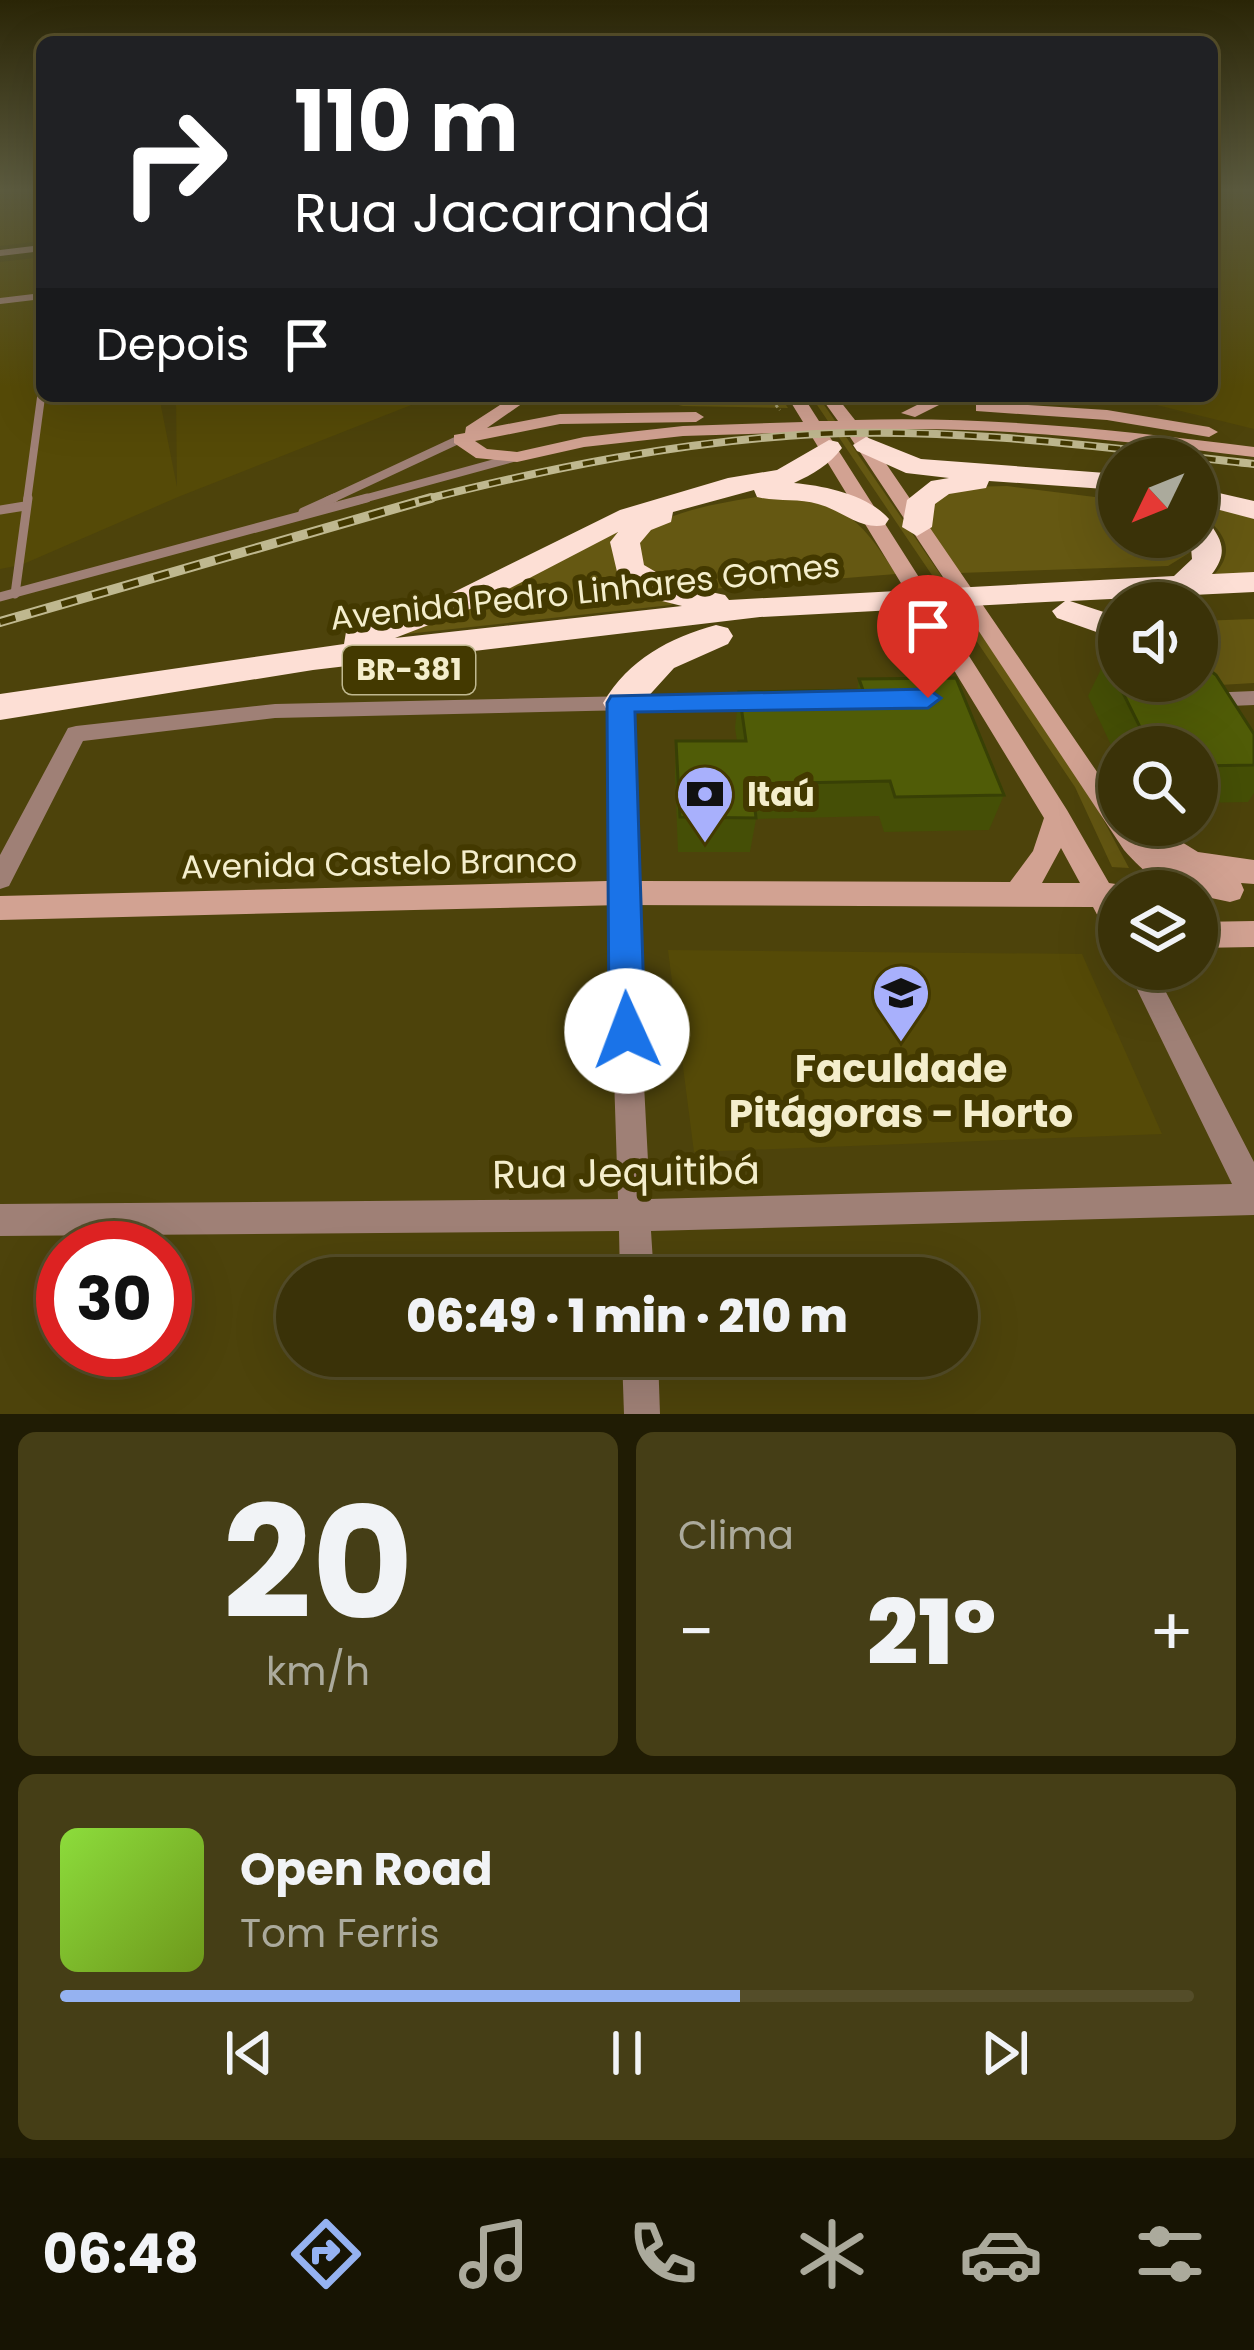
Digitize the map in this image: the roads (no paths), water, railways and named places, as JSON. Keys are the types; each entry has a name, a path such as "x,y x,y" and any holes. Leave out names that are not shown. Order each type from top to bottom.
{"highway":[{"path":"873,427 928,468 985,468 1098,480"},
{"path":"313,659 459,602 578,538 630,516 738,484 784,477 808,466 829,448"},
{"path":"917,527 921,500 941,487 962,482 1098,493"},
{"path":"760,607 696,601 645,582 629,569 626,542 641,524 738,494 817,493 845,501 874,519"},
{"path":"1218,501 1254,510"},
{"name":"Avenida Pedro Linhares Gomes","path":"1218,590 1254,582"},
{"name":"Avenida Pedro Linhares Gomes","path":"1218,600 1254,605"},
{"name":"Avenida Pedro Linhares Gomes","path":"0,724 289,683 716,636 812,616 1098,602"},
{"path":"1043,605 1098,622"},
{"name":"Avenida Pedro Linhares Gomes","path":"1043,605 1098,607"},
{"name":"Avenida Pedro Linhares Gomes","path":"0,707 313,659 760,607 812,616"},
{"path":"621,703 654,662 676,648 716,636"},
{"path":"661,701 659,680 666,659 676,648"}],"main road":[{"path":"460,439 516,402"},
{"path":"799,402 1098,877"},
{"path":"837,402 873,427 917,527 1119,826 1153,866 1177,880 1246,884"},
{"path":"873,427 946,402"},
{"path":"955,402 980,423"},
{"path":"974,402 1107,415 1254,440"},
{"path":"1097,402 1107,415"},
{"path":"1110,402 1208,431"},
{"path":"460,439 631,407 753,422 873,427 980,423 1254,452"},
{"path":"460,439 482,454 517,458 622,431 632,423 631,407"},
{"path":"1091,432 1107,415"},
{"path":"584,442 753,422"},
{"path":"621,703 621,893"},
{"path":"1095,786 1098,789"},
{"path":"1017,896 1046,856 1058,817"},
{"path":"1162,846 1181,861 1246,884"},
{"name":"Avenida Castelo Branco","path":"8,912 621,893 1098,895"},
{"path":"1218,935 1254,934"}],"street":[{"path":"1205,704 1254,698"},
{"path":"0,879 76,734 275,711 794,700"},
{"path":"621,893 637,1257"},
{"path":"1150,990 1254,1197"},
{"name":"Rua Jequitibá","path":"0,1220 635,1215 1254,1197"},
{"path":"641,1377 642,1414"}],"lane":[{"path":"0,301 36,297"},
{"path":"16,593 40,402"},
{"path":"273,526 460,439"},
{"path":"0,597 517,458"},
{"path":"0,510 26,506"}],"railway":[{"path":"428,499 616,458 816,434 981,436 1254,464"},
{"path":"0,622 428,499"},
{"path":"419,501 428,499"}],"place":[{"name":"Itaú","path":"705,845"},
{"name":"Faculdade Pitágoras - Horto","path":"901,1044"}]}
